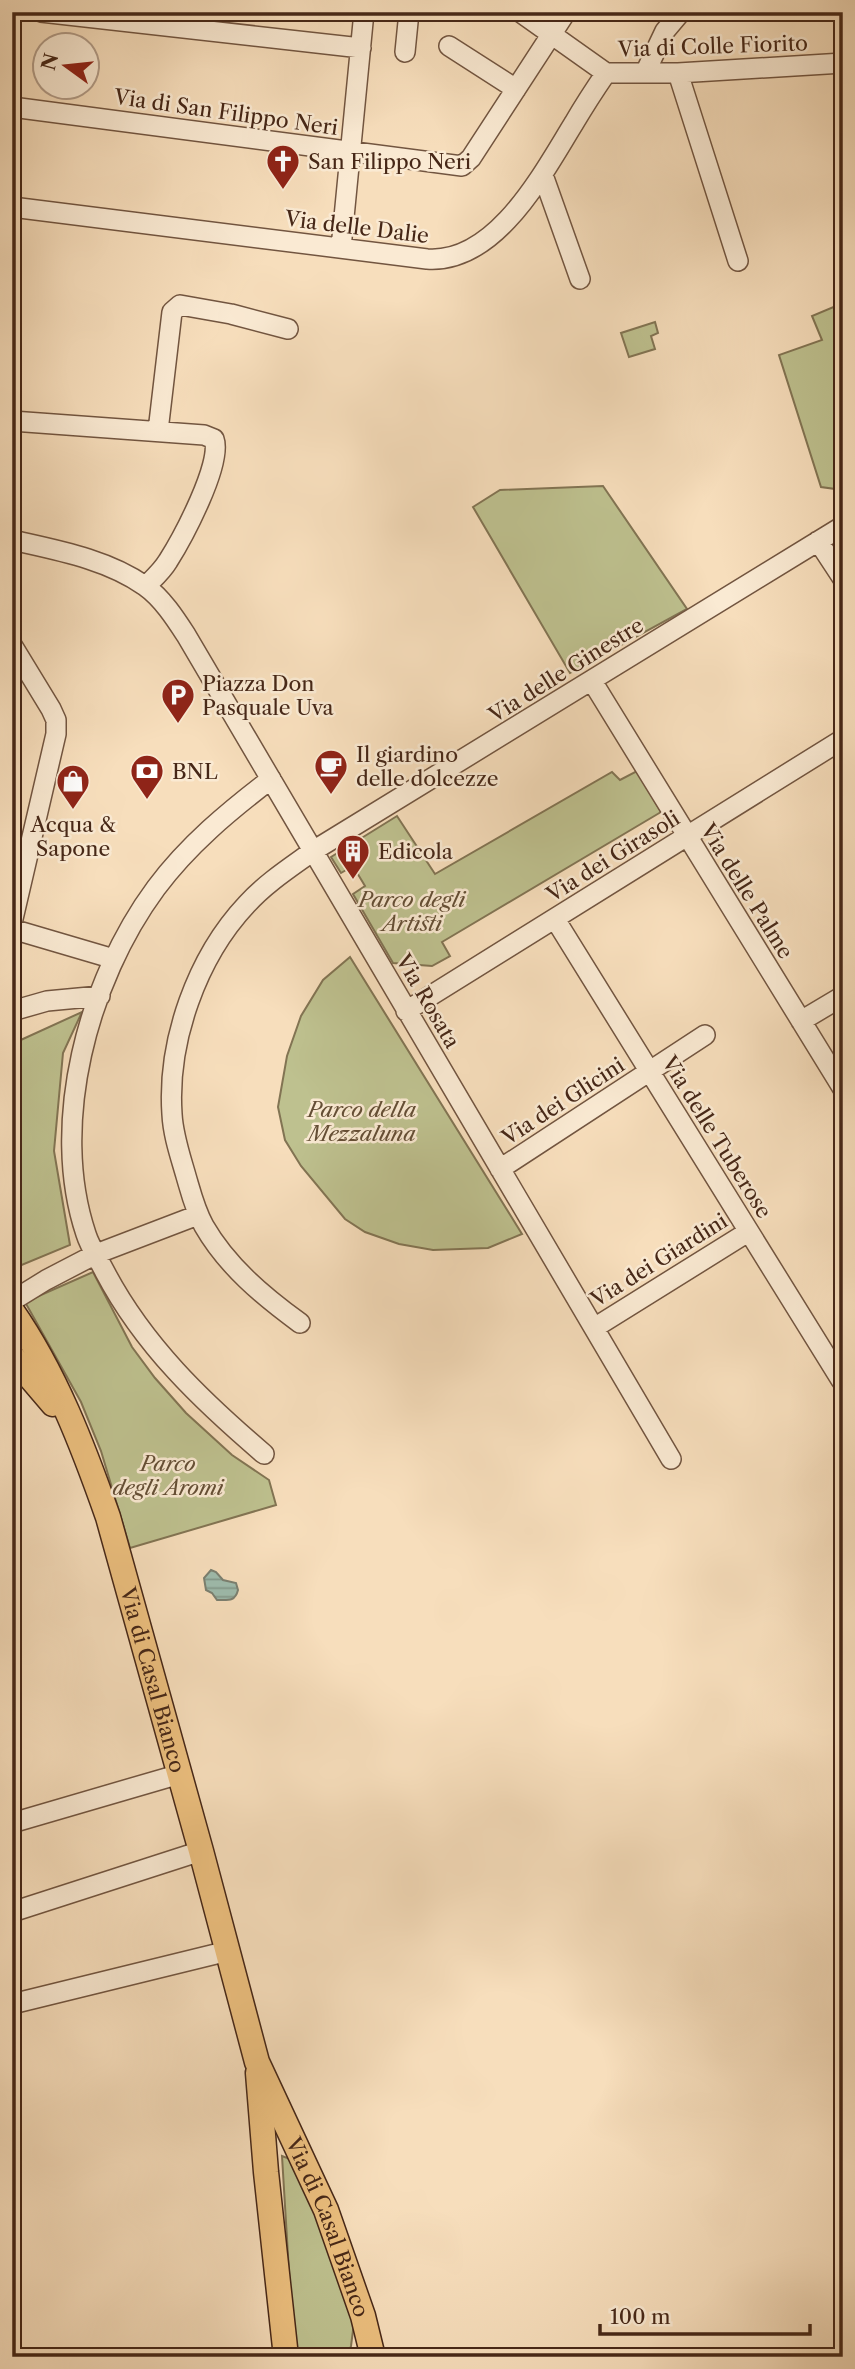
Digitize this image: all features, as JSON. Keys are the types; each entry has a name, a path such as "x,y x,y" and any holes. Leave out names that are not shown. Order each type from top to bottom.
{"main road":[{"name":"Via di Casal Bianco","path":"12,1311 43,1360 108,1517 228,1951 257,2062 286,2357"},
{"path":"12,1356 72,1426"},
{"name":"Via di Casal Bianco","path":"257,2062 326,2210 363,2316 373,2357"}],"street":[{"path":"41,12 361,48"},
{"path":"341,248 364,12"},
{"path":"405,52 409,12"},
{"name":"Via di Colle Fiorito","path":"520,12 606,73 678,73 843,63"},
{"path":"449,46 516,89 566,12"},
{"path":"645,73 665,31 681,12"},
{"name":"Via delle Dalie","path":"12,207 427,259 455,257 482,241 511,216 543,174 606,73"},
{"path":"678,73 738,261"},
{"name":"Via di San Filippo Neri","path":"12,107 462,166 471,158 516,89"},
{"path":"543,174 580,279"},
{"path":"158,431 172,312 180,304 288,329"},
{"path":"12,421 208,435 214,439 216,447 209,479 176,548 146,586"},
{"name":"Via delle Ginestre","path":"300,1323 242,1275 210,1235 198,1215 178,1149 172,1113 175,1057 186,1014 209,958 232,921 262,889 313,851 843,526"},
{"name":"Via Rosata","path":"12,540 92,561 146,586 169,610 671,1459"},
{"path":"818,541 843,579"},
{"path":"12,645 51,709 56,727 55,749 12,923"},
{"name":"Via delle Palme","path":"592,681 843,1089"},
{"name":"Via dei Girasoli","path":"407,1011 843,739"},
{"path":"264,1454 205,1403 135,1322 115,1291 86,1237 73,1178 72,1152 82,1054 114,958 139,914 170,872 216,824 271,779"},
{"name":"Via delle Tuberose","path":"555,919 841,1380"},
{"path":"12,929 114,958"},
{"path":"12,1012 47,1001 100,996"},
{"path":"801,1021 843,996"},
{"name":"Via dei Glicini","path":"500,1168 705,1035"},
{"path":"12,1301 96,1254 198,1215"},
{"name":"Via dei Giardini","path":"594,1328 748,1232"},
{"path":"12,1285 46,1280"},
{"path":"12,1823 180,1774"},
{"path":"12,1912 201,1851"},
{"path":"12,2004 228,1951"}],"green space":[{"path":"843,303 843,490 821,487 779,355 822,340 812,316"},
{"path":"655,322 658,333 651,336 655,349 629,357 621,333"},
{"path":"603,486 687,609 570,673 473,507 500,490"},
{"name":"Parco degli Artisti","path":"637,771 661,812 442,942 450,956 432,966 393,963 353,894 365,886 353,866 341,873 331,857 397,816 435,874 612,772 620,780"},
{"name":"Parco della Mezzaluna","path":"350,957 522,1234 488,1248 433,1250 399,1244 365,1232 345,1219 301,1166 285,1140 278,1107 287,1056 301,1016 323,980"},
{"path":"82,1012 63,1053 54,1151 70,1245 12,1269 12,1044"},
{"name":"Parco degli Aromi","path":"93,1272 132,1347 155,1378 186,1413 232,1455 269,1480 276,1505 130,1548 101,1451 81,1402 25,1302"},
{"path":"282,2156 290,2159 303,2180 354,2323 347,2357 297,2357 293,2338"}],"shaded area":[{"path":"211,1570 223,1580 236,1583 238,1590 233,1598 217,1600 206,1590 204,1578"}],"place":[{"name":"San Filippo Neri","path":"283,191"},
{"name":"Piazza Don Pasquale Uva","path":"178,725"},
{"name":"Il giardino delle dolcezze","path":"331,796"},
{"name":"BNL","path":"147,801"},
{"name":"Acqua & Sapone","path":"73,811"},
{"name":"Edicola","path":"353,881"}]}
